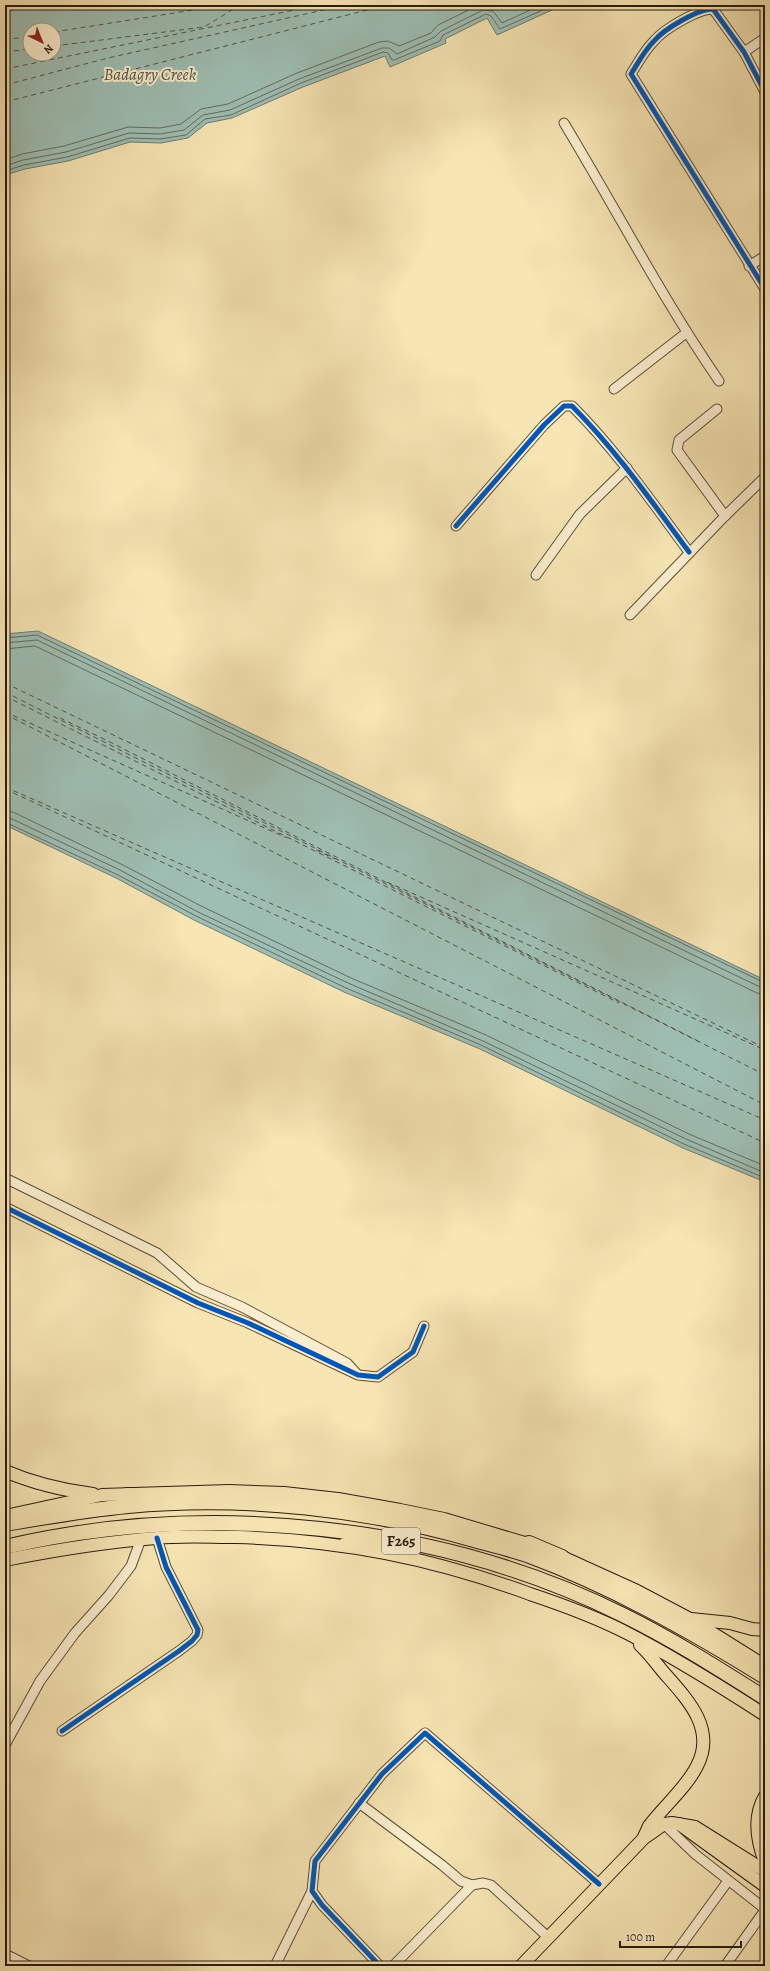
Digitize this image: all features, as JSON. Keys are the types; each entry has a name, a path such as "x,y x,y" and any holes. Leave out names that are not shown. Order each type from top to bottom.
{"highway":[{"path":"128,1500 152,1497 169,1499"},
{"name":"F265","path":"5,1524 128,1500 169,1499 274,1506 366,1516 425,1527 527,1549 580,1570 765,1677"},
{"name":"F265","path":"5,1547 68,1535 135,1526 190,1524 283,1526 348,1540 401,1541 514,1570 567,1590 622,1614 671,1640 765,1698"},
{"path":"348,1540 373,1542 401,1541"},
{"path":"373,1542 392,1553"},
{"path":"527,1549 562,1557 580,1570"}],"main road":[{"path":"5,1471 27,1480 60,1490 128,1500"},
{"path":"5,1516 102,1495"},
{"path":"5,1560 52,1550 157,1538 281,1538 348,1540 487,1578 570,1608 628,1634 765,1714"},
{"path":"580,1570 690,1619 765,1666"},
{"path":"690,1619 730,1623 752,1629 765,1630"},
{"path":"628,1634 650,1655 688,1702 702,1726 704,1736 702,1756 697,1768 648,1826 644,1838"},
{"path":"765,1796 761,1802 757,1836 765,1862"},
{"path":"521,1966 644,1838 664,1824 678,1824 695,1827 765,1872"},
{"path":"678,1824 765,1886"}],"street":[{"path":"765,92 744,52 713,9 706,9 684,20 655,39 644,52 632,74 749,266 765,289"},
{"path":"744,52 765,38"},
{"path":"564,123 686,333 719,381"},
{"path":"749,266 765,256"},
{"path":"614,389 686,333"},
{"path":"456,526 544,425 564,406 572,406 590,424 627,468 689,552"},
{"path":"717,409 679,440 677,450 725,516"},
{"path":"536,575 580,514 627,468"},
{"path":"630,615 689,552 765,477"},
{"path":"5,1178 157,1253 196,1287 242,1307 347,1363 358,1375"},
{"path":"5,1207 198,1303 248,1323 358,1375 378,1377 413,1352 424,1326"},
{"path":"62,1731 179,1651 197,1635 198,1630 166,1567 157,1538"},
{"path":"5,1745 40,1681 75,1633 109,1595 131,1566 141,1539"},
{"path":"275,1966 312,1891 315,1861 382,1774 425,1733 599,1884"},
{"path":"360,1803 461,1881 472,1885"},
{"path":"664,1824 695,1854 765,1910 725,1966"},
{"path":"666,1966 728,1881"},
{"path":"393,1966 472,1885 483,1882 491,1885 549,1938"},
{"path":"312,1891 322,1905 380,1966"},
{"path":"5,1966 9,1956 29,1966"}],"water":[{"name":"Badagry Creek","path":"5,5 563,5 497,35 487,18 445,39 446,43 390,67 385,56 303,87 232,118 207,123 188,138 161,143 130,142 68,161 25,169 5,175"},
{"path":"38,631 765,980 765,1182 683,1148 480,1049 344,992 194,920 116,878 5,825 5,634"}],"ferry route":[{"path":"5,10 18,5"},
{"path":"62,31 225,5"},
{"path":"62,45 204,27 240,5"},
{"path":"5,69 319,5"},
{"path":"5,85 108,58 346,5"},
{"path":"5,102 387,5"},
{"path":"5,40 22,37"},
{"path":"5,52 22,50"},
{"path":"5,683 765,1048"},
{"path":"5,692 765,1075"},
{"path":"5,693 12,696"},
{"path":"5,696 619,1003"},
{"path":"5,712 287,838"},
{"path":"5,714 765,1105"},
{"path":"60,718 698,1041"},
{"path":"5,787 765,1120"},
{"path":"5,789 765,1143"},
{"path":"316,850 335,859"},
{"path":"387,882 765,1050"}],"cycle path":[{"path":"765,92 744,52 713,9 699,12 690,16 665,31 650,45 631,74 765,289"},
{"path":"456,526 544,425 564,406 572,406 619,458 689,552"},
{"path":"5,1207 198,1303 248,1323 358,1375 378,1377 413,1352 424,1326"},
{"path":"62,1731 179,1651 197,1635 198,1630 166,1567 157,1538"},
{"path":"380,1966 322,1905 312,1891 315,1861 382,1774 425,1733 599,1884"}]}
